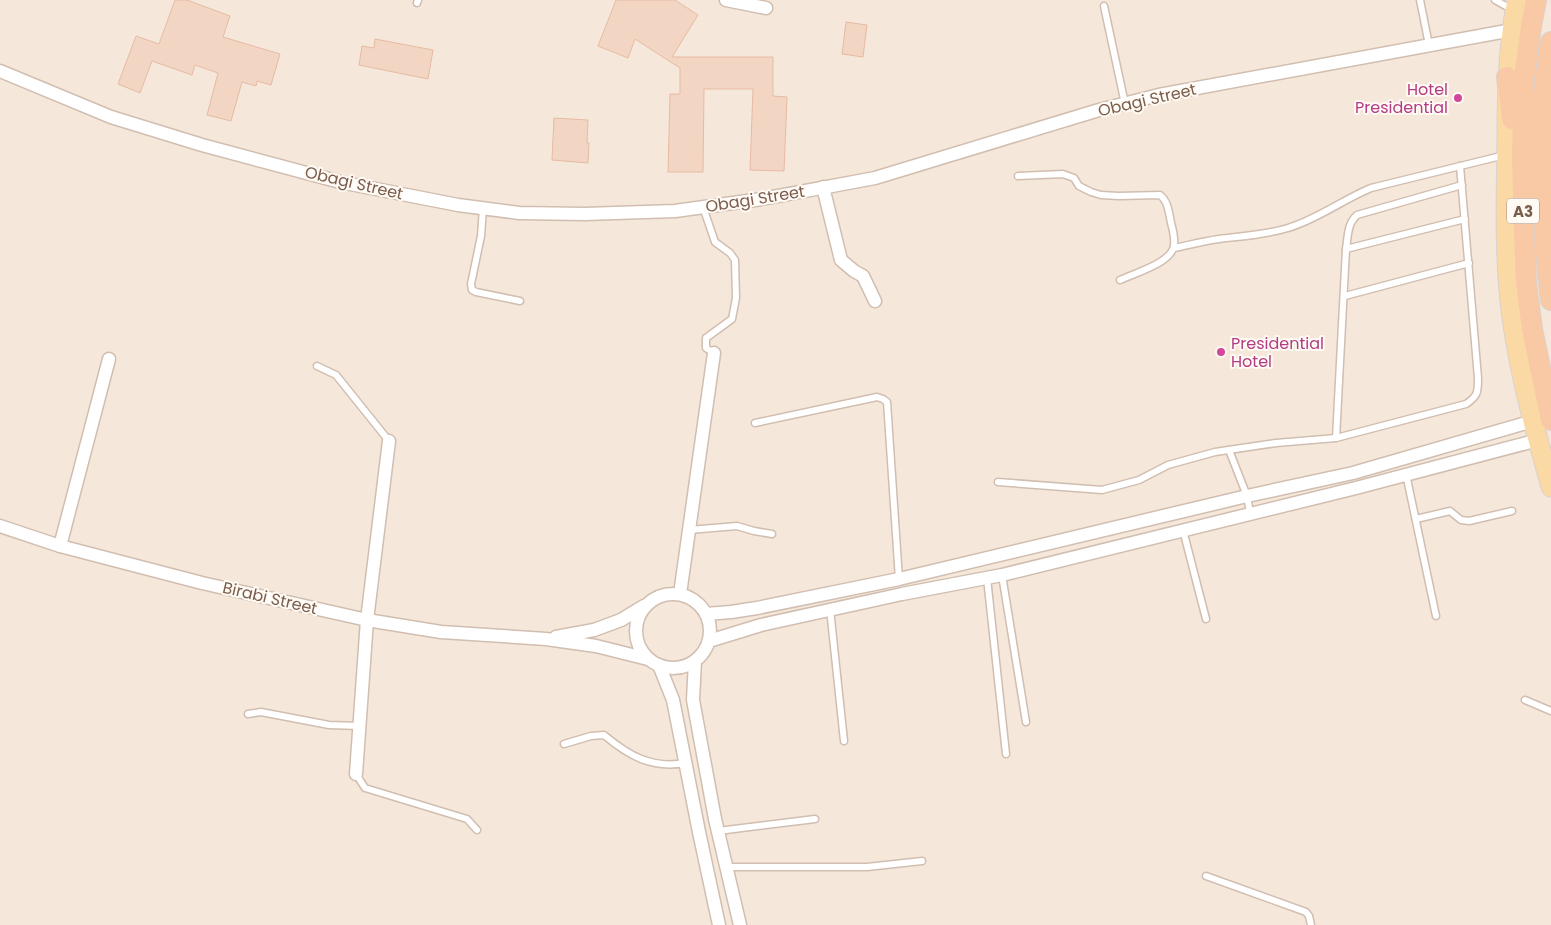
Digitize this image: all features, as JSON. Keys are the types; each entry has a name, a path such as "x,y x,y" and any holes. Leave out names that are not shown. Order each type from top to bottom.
{"highway":[{"name":"A3","path":"1536,0 1524,80 1522,157 1526,282 1542,421"},
{"name":"A3","path":"1551,42 1542,113 1541,175 1551,300"},
{"path":"1508,77 1517,182 1524,232"},
{"path":"1542,141 1551,91"}],"main road":[{"path":"1516,6 1508,77 1506,155 1508,272 1513,325 1526,394 1542,421 1538,440 1551,487"}],"street":[{"path":"726,0 766,8"},
{"name":"Obagi Street","path":"0,71 110,117 202,145 340,182 458,205 519,213 584,214 674,211 762,199 875,178 1159,95 1512,30"},
{"path":"823,187 841,260 854,271 864,276 875,301"},
{"path":"680,594 714,353"},
{"path":"60,546 109,359"},
{"path":"706,614 740,611 899,579 1352,473 1542,421"},
{"path":"709,641 760,625 830,609 1002,575 1356,488 1538,440"},
{"path":"356,774 367,620 389,441"},
{"path":"1352,473 1356,488"},
{"name":"Birabi Street","path":"0,526 60,546 202,583 367,620 441,632 546,639"},
{"path":"668,594 680,594 695,601 706,614 710,632 709,641 695,661 671,668 596,646 546,639 594,630 621,620 656,598 668,594"},
{"path":"646,604 639,614 636,638 640,650 654,662 673,700 719,925"},
{"path":"695,661 693,700 718,831 740,925"}],"lane":[{"path":"1420,0 1429,45"},
{"path":"1495,0 1516,6"},
{"path":"1104,6 1125,104"},
{"path":"1174,248 1217,239 1263,235 1289,228 1323,214 1353,195 1371,188 1506,155"},
{"path":"998,482 1102,490 1139,480 1168,465 1215,452 1276,443 1336,438 1466,404 1474,399 1478,391 1478,378 1460,166"},
{"path":"1018,176 1063,174 1074,178 1079,186 1091,192 1119,196 1160,195 1166,199 1174,248 1170,255 1161,262 1120,280"},
{"path":"1336,438 1346,249 1352,220 1357,215 1462,185"},
{"path":"703,207 716,242 730,253 735,260 736,298 732,319 706,338 706,348 714,353"},
{"path":"483,208 481,236 471,284 472,290 520,301"},
{"path":"1346,249 1465,219"},
{"path":"1345,296 1469,262"},
{"path":"317,366 336,375 389,441"},
{"path":"756,423 877,397 887,402 899,579"},
{"path":"1230,450 1248,496 1250,513"},
{"path":"1406,474 1436,616"},
{"path":"1416,519 1450,511 1461,520 1469,521 1512,511"},
{"path":"689,530 737,526 772,534"},
{"path":"1183,530 1206,619"},
{"path":"1002,575 1026,722"},
{"path":"987,578 1006,754"},
{"path":"830,609 844,741"},
{"path":"1525,700 1551,710"},
{"path":"248,714 261,712 329,725 360,726"},
{"path":"564,744 592,736 604,735 631,755 656,764 672,766 685,763"},
{"path":"356,774 365,788 467,818 477,830"},
{"path":"718,831 815,818"},
{"path":"727,867 867,867 922,861"},
{"path":"1206,876 1306,912 1311,925"}],"shaded area":[{"path":"0,0 1551,0 1551,925 0,925"}],"building":[{"path":"175,0 187,0 230,16 223,37 280,54 271,85 257,81 256,86 242,82 231,121 207,115 218,73 195,65 192,75 152,61 140,93 118,84 136,36 159,44"},
{"path":"616,0 675,0 698,15 672,57 773,57 773,96 787,97 784,171 750,170 753,89 704,89 703,172 668,172 670,94 680,94 680,68 635,39 628,58 598,46"},
{"path":"846,22 867,25 863,57 842,54"},
{"path":"375,39 433,50 428,79 359,65 362,46 374,48"},
{"path":"554,118 588,120 588,163 552,160"}],"place":[{"name":"Hotel Presidential","path":"1458,98"},
{"name":"Presidential Hotel","path":"1221,352"}]}
